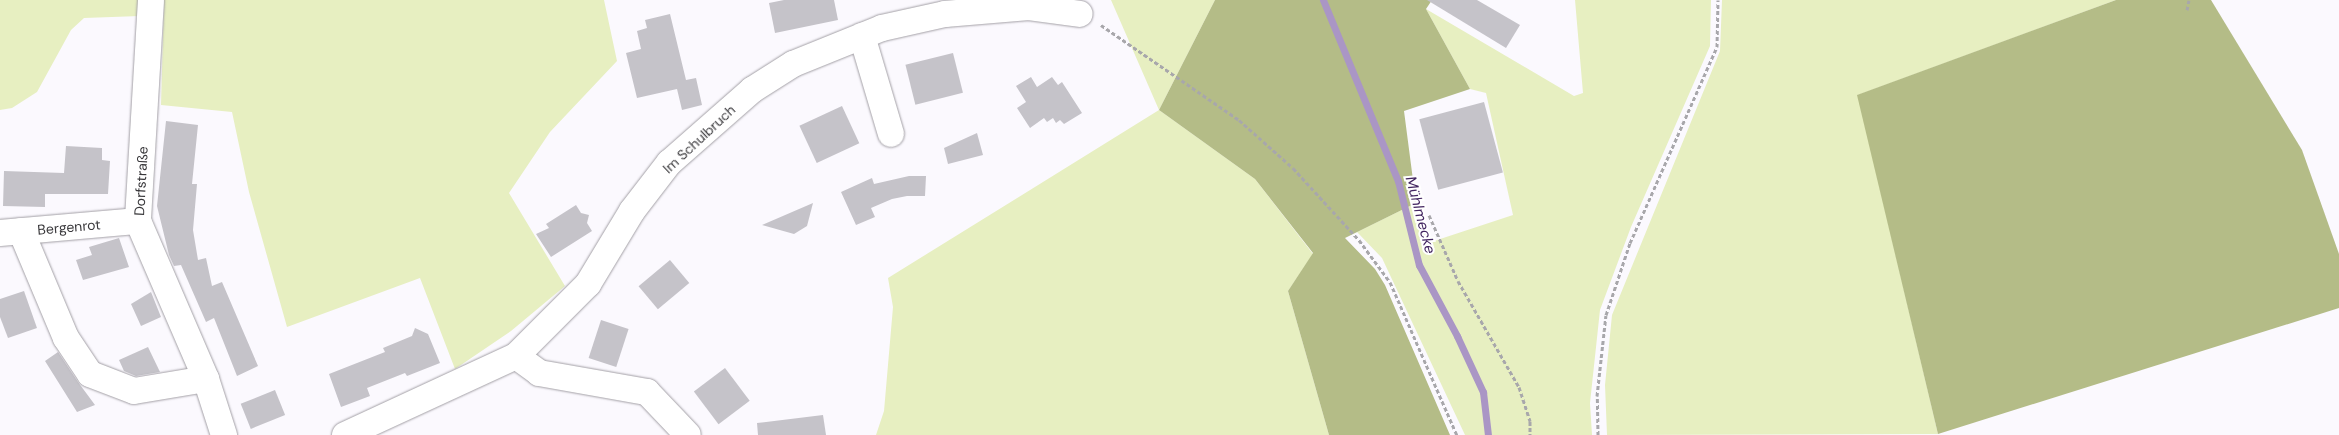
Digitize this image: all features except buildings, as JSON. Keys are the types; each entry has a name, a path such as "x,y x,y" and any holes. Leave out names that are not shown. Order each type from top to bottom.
{"street":[{"name":"Dorfstraße","path":"151,0 138,221 206,379 224,435"},
{"name":"Im Schulbruch","path":"345,435 516,356 588,284 632,211 676,157 716,120 760,85 793,64 882,28 945,14 1029,7 1080,14"},
{"path":"862,36 891,134"},
{"name":"Bergenrot","path":"10,232 138,221"},
{"path":"10,232 66,338 90,374 134,391 206,379"},
{"path":"516,356 539,373 647,392 688,435"}],"path":[{"path":"1598,435 1597,396 1606,316 1630,244 1717,47 1718,0"},
{"path":"2187,10 2189,0"},
{"path":"1080,14 1094,20 1239,120 1293,168 1340,218 1372,256 1390,282 1457,435"},
{"path":"1429,215 1458,281 1519,387 1530,421 1530,435"}],"green space":[{"path":"0,0 141,0 140,16 84,18 71,30 37,92 12,108 0,110"},
{"path":"164,0 604,0 617,61 550,132 509,193 565,286 511,331 455,369 420,278 287,327 249,192 232,112 161,105"},
{"path":"1111,0 1215,0 1159,110"},
{"path":"1215,0 1432,0 1426,9 1470,89 1404,111 1416,203 1345,238 1375,269 1385,285 1450,435 1329,435 1288,291 1313,253 1255,179 1159,110"},
{"path":"1575,0 1711,0 1710,46 1631,227 1600,310 1590,403 1592,435 1465,435 1382,258 1357,232 1416,203 1428,243 1513,215 1486,93 1470,89 1426,9 1574,96 1583,93"},
{"path":"1722,0 2116,0 1858,95 1938,434 1607,435 1605,385 1612,315 1720,51"},
{"path":"2116,0 2211,0 2302,150 2339,254 2339,308 1938,434 1857,95"},
{"path":"1159,110 1255,179 1313,254 1288,291 1329,435 876,435 884,411 893,307 888,278"}],"waterway":[{"name":"Mühlmecke","path":"1323,0 1398,181 1419,265 1457,336 1483,392 1488,435"}]}
